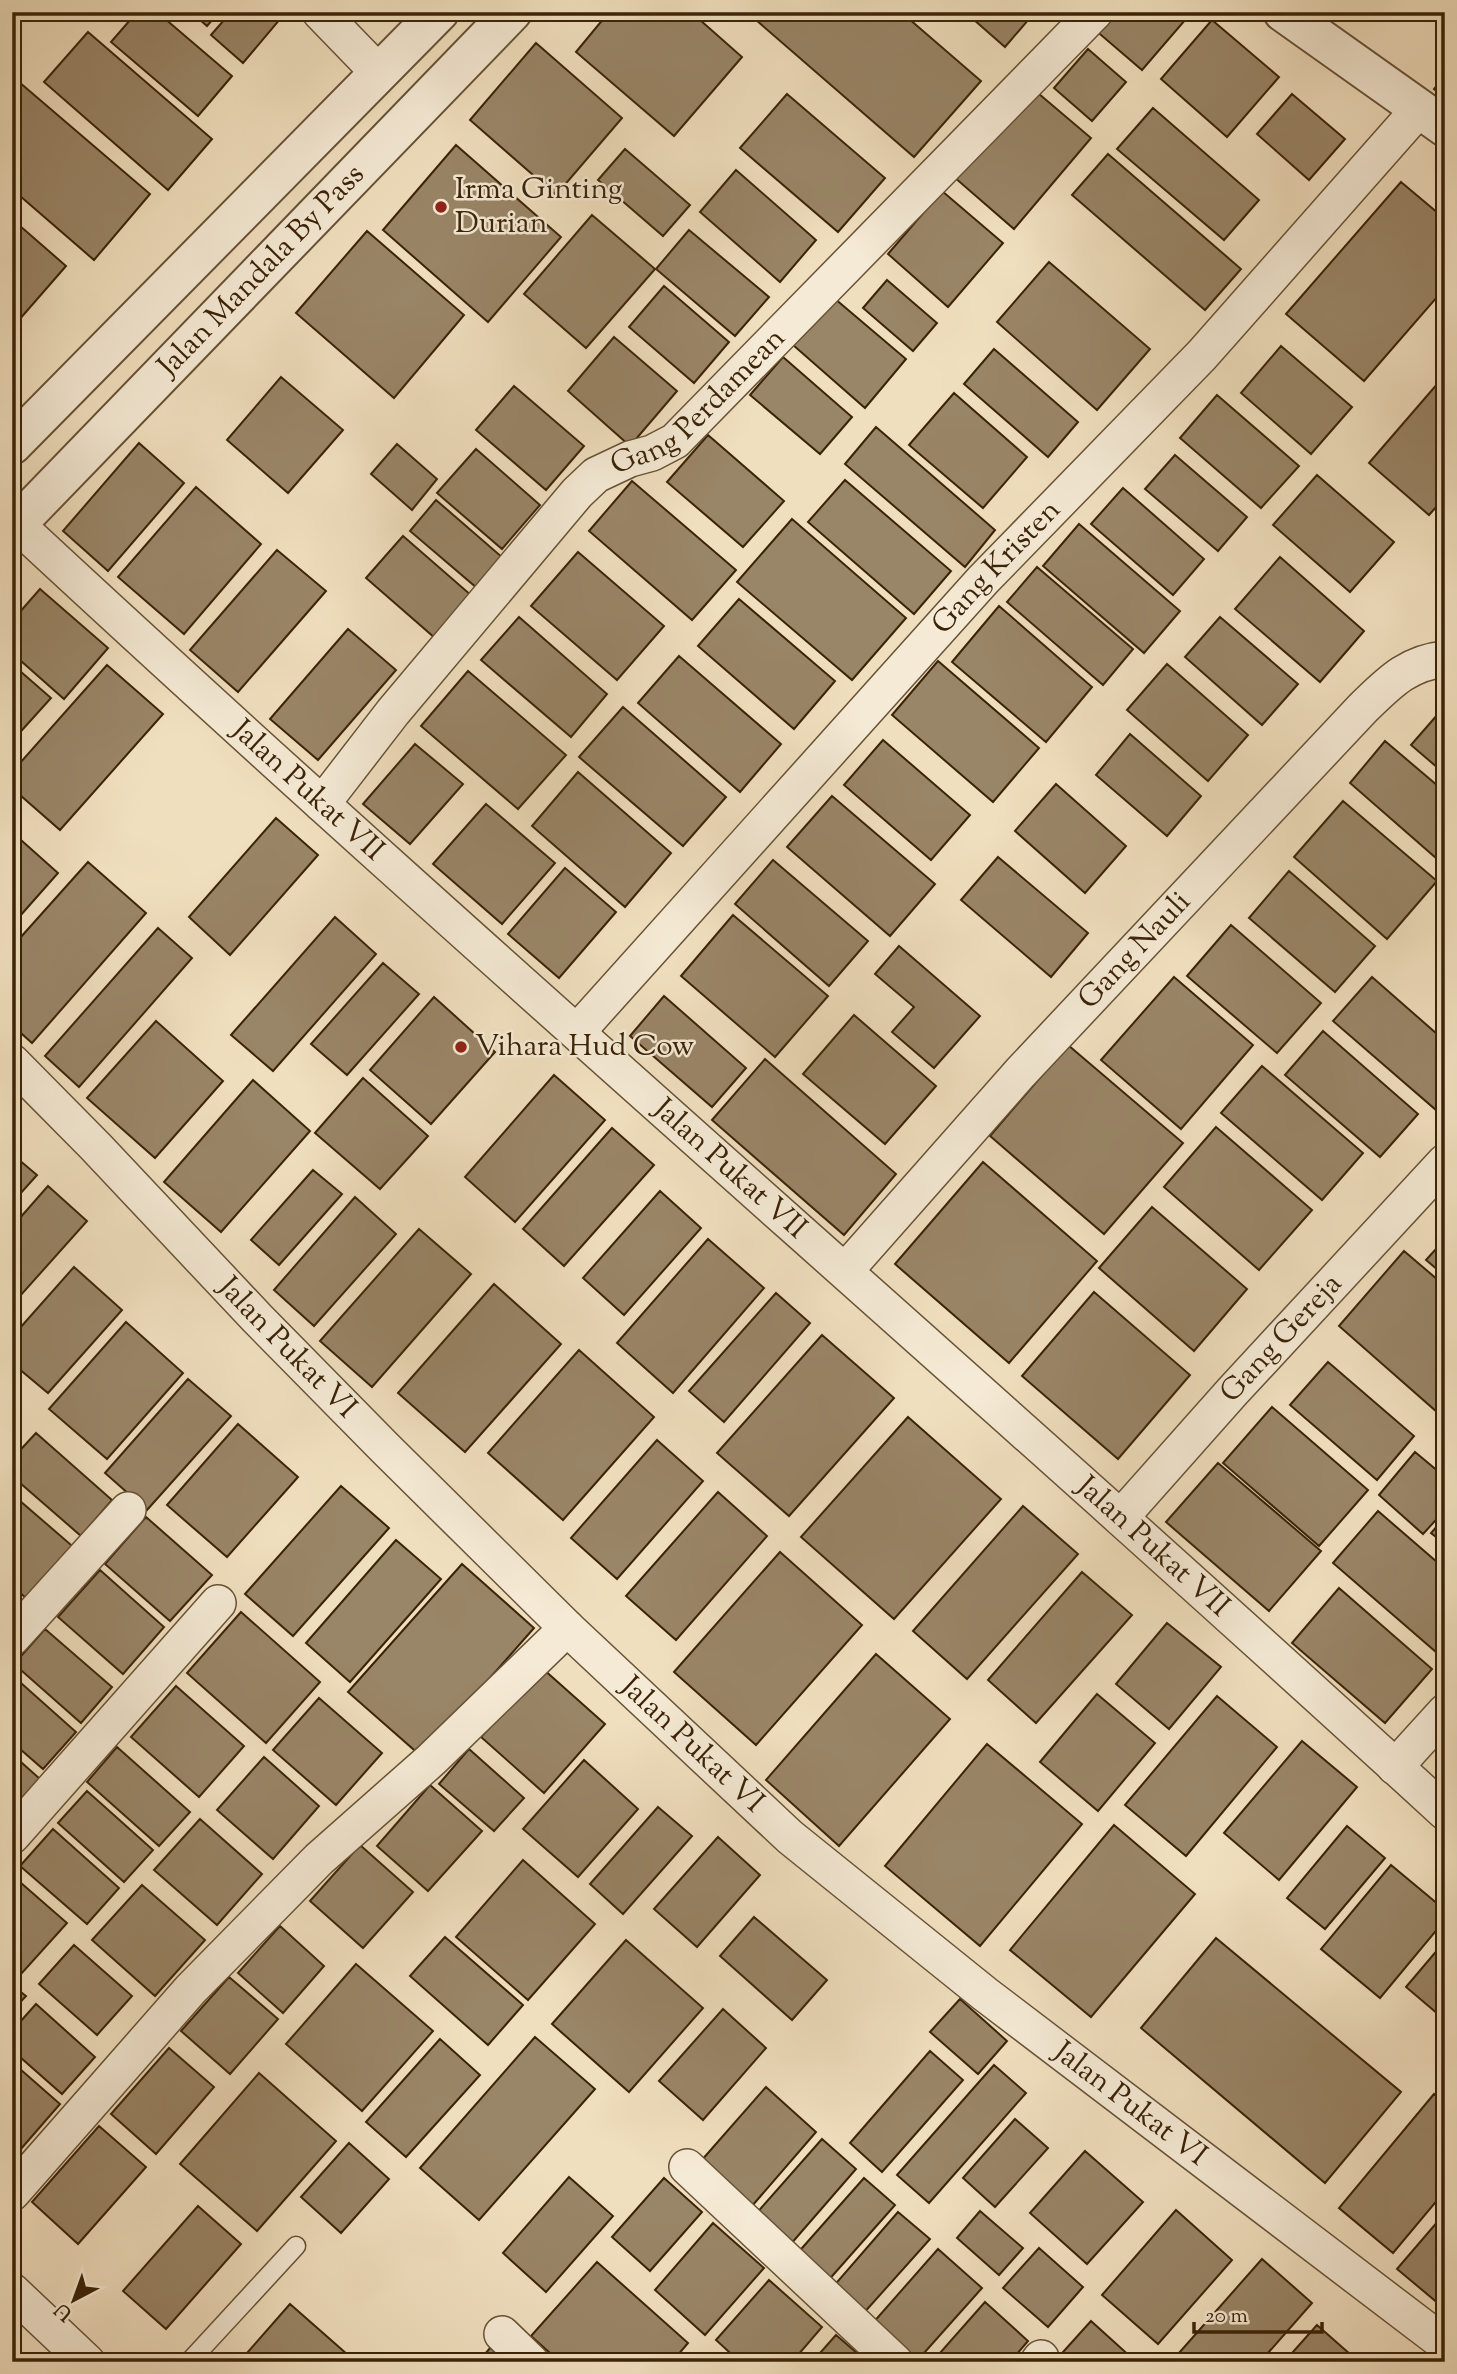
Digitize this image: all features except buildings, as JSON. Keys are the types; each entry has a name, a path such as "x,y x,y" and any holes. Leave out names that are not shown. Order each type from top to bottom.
{"street":[{"path":"320,12 379,74"},
{"name":"Jalan Mandala By Pass","path":"12,445 439,12"},
{"name":"Jalan Mandala By Pass","path":"14,524 512,12"},
{"name":"Gang Perdamean","path":"322,804 393,712 577,493 596,475 630,459 652,453 676,440 1095,12"},
{"path":"1283,12 1432,117"},
{"name":"Gang Kristen","path":"577,1032 983,580 1432,117"},
{"name":"Jalan Pukat VII","path":"14,524 322,804 1121,1517 1445,1812"},
{"name":"Gang Nauli","path":"845,1271 1020,1073 1363,708 1390,682 1411,667 1445,659"},
{"name":"Jalan Pukat VI","path":"12,1062 376,1439 567,1628 790,1837 985,1994 1445,2344"},
{"name":"Gang Gereja","path":"1121,1517 1241,1382 1445,1163"},
{"path":"12,1638 128,1510"},
{"path":"12,1836 218,1603"},
{"path":"12,2193 191,1989 318,1858 431,1760 567,1628"},
{"path":"1395,1767 1445,1712"},
{"path":"687,2167 895,2362"},
{"path":"12,2291 87,2362"},
{"path":"502,2334 531,2362"}],"lane":[{"path":"189,2362 296,2246"}],"place":[{"name":"Irma Ginting Durian","path":"441,207"},
{"name":"Vihara Hud Cow","path":"461,1047"}]}
